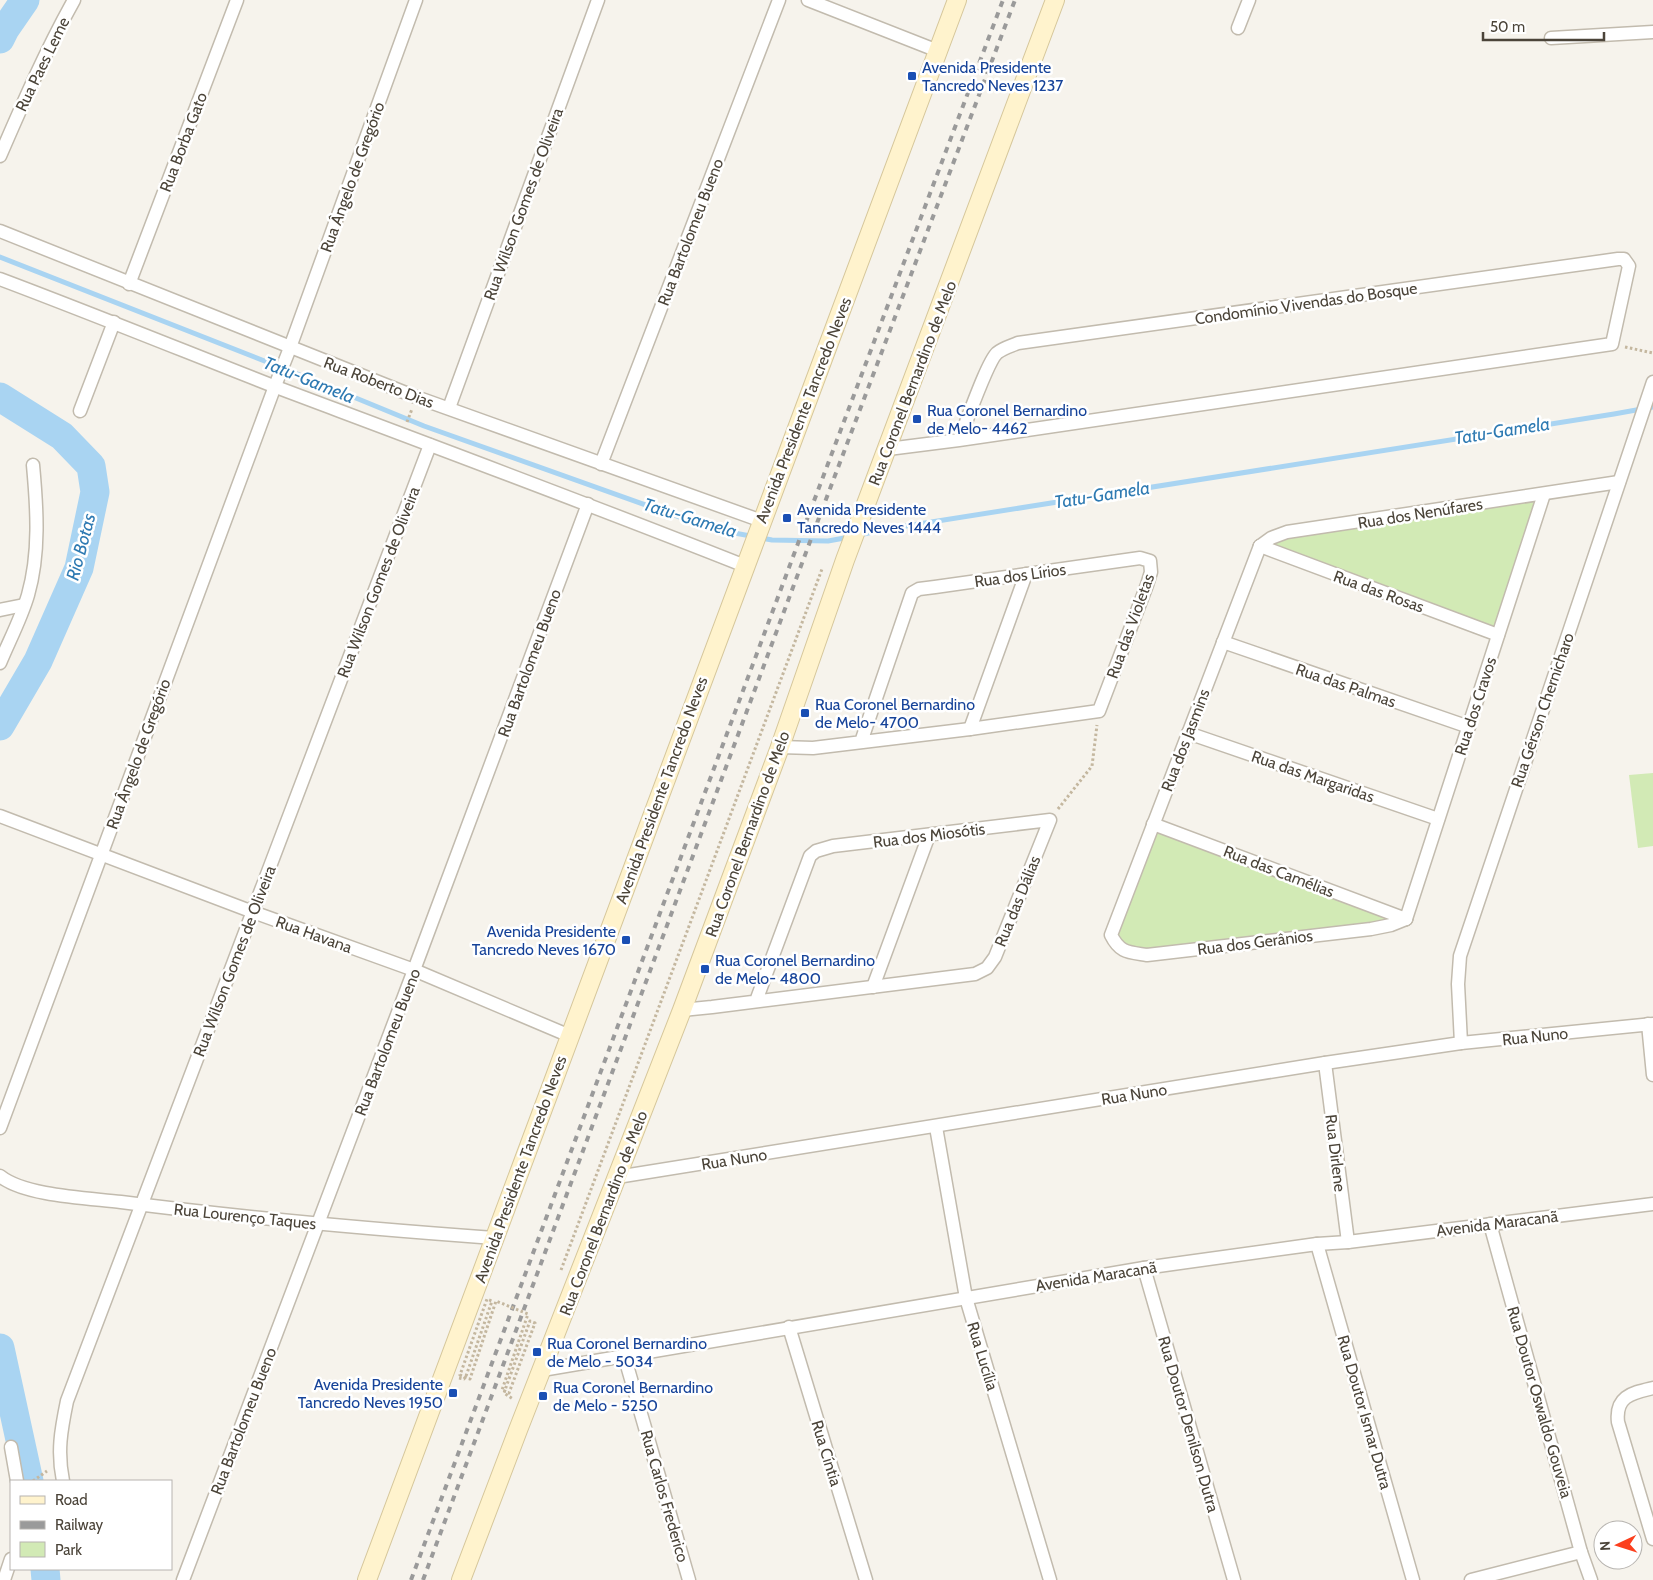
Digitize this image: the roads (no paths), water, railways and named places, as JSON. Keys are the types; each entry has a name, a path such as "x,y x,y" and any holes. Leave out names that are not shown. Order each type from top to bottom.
{"main road":[{"name":"Avenida Presidente Tancredo Neves","path":"367,1580 957,0"},
{"name":"Rua Coronel Bernardino de Melo","path":"461,1580 682,1010 780,747 846,560 1055,0"}],"street":[{"name":"Rua Paes Leme","path":"0,156 32,84 74,0"},
{"name":"Rua Borba Gato","path":"129,284 237,0"},
{"name":"Rua Ângelo de Gregório","path":"0,1128 275,384 289,351 416,0"},
{"name":"Rua Wilson Gomes de Oliveira","path":"449,408 598,0"},
{"name":"Rua Bartolomeu Bueno","path":"601,464 779,0"},
{"path":"808,0 938,51"},
{"path":"1238,28 1249,0"},
{"path":"1551,38 1653,32"},
{"name":"Rua Roberto Dias","path":"0,231 289,351 601,464 760,525"},
{"name":"Condomínio Vivendas do Bosque","path":"1624,260 1629,266 1612,344 959,440 988,368 996,354 1018,343 1624,260"},
{"path":"0,278 430,445 746,564"},
{"path":"80,411 114,322"},
{"name":"Rua Gérson Chernicharo","path":"1461,1043 1458,984 1460,956 1653,383"},
{"path":"888,449 959,440"},
{"name":"Rua Wilson Gomes de Oliveira","path":"63,1480 59,1463 60,1443 67,1401 430,445"},
{"path":"0,663 24,605 34,561 37,505 33,465"},
{"name":"Rua dos Nenúfares","path":"1260,546 1271,538 1287,532 1619,482"},
{"name":"Rua dos Cravos","path":"1406,919 1544,494"},
{"name":"Rua Bartolomeu Bueno","path":"183,1580 588,504"},
{"name":"Rua das Rosas","path":"1260,546 1498,635"},
{"name":"Rua dos Jasmins","path":"1111,934 1260,546"},
{"name":"Rua das Violetas","path":"970,729 1099,711 1151,572 1150,561 1140,558 1130,559"},
{"name":"Rua dos Lírios","path":"861,742 912,593 927,588 1130,559"},
{"path":"780,747 813,748 970,729 1026,574"},
{"path":"0,610 24,605"},
{"name":"Rua das Palmas","path":"1223,642 1468,727"},
{"name":"Rua das Margaridas","path":"1188,733 1438,820"},
{"name":"Rua Havana","path":"0,816 253,912 414,970 570,1036"},
{"name":"Rua dos Miosótis","path":"756,1001 810,856 816,851 833,846 1050,820"},
{"name":"Rua das Dálias","path":"873,987 975,974 988,968 995,957 1050,820"},
{"name":"Rua das Camélias","path":"1153,824 1406,919"},
{"path":"682,1010 873,987 929,835"},
{"name":"Rua dos Gerânios","path":"1111,934 1117,946 1128,952 1147,955 1371,929 1391,925 1406,919"},
{"path":"1650,1024 1653,1075"},
{"name":"Rua Nuno","path":"617,1177 1325,1063 1461,1043 1650,1024"},
{"name":"Rua Dirlene","path":"1325,1063 1348,1242"},
{"name":"Rua Lucília","path":"936,1127 966,1298 1050,1580"},
{"name":"Rua Lourenço Taques","path":"0,1176 8,1183 21,1188 140,1205 318,1224 494,1238"},
{"name":"Avenida Maracanã","path":"542,1370 1144,1268 1317,1244 1348,1242 1653,1204"},
{"name":"Rua Doutor Oswaldo Gouveia","path":"1490,1224 1581,1552 1591,1580"},
{"name":"Rua Doutor Ismar Dutra","path":"1317,1244 1413,1580"},
{"name":"Rua Doutor Denilson Dutra","path":"1144,1268 1234,1580"},
{"name":"Rua Cíntia","path":"789,1327 866,1580"},
{"name":"Rua Carlos Frederico","path":"624,1355 689,1580"},
{"path":"1653,1388 1630,1394 1621,1402 1616,1411 1653,1539"},
{"path":"11,1447 18,1480"},
{"path":"1471,1580 1581,1552"},
{"path":"4,1580 10,1562"}],"waterway":[{"name":"Rio Botas","path":"0,39 25,0"},
{"name":"Tatu-Gamela","path":"0,257 424,426 713,529 772,540 828,541 850,537"},
{"name":"Rio Botas","path":"0,397 62,436 91,466 95,492 79,568 38,661 0,726"},
{"name":"Tatu-Gamela","path":"859,535 1653,407"},
{"name":"Rio Botas","path":"0,1348 29,1480"},
{"name":"Rio Botas","path":"45,1570 46,1580"}],"railway":[{"path":"411,1580 1003,0"},
{"path":"423,1580 814,531 1015,0"}],"place":[{"name":"Avenida Presidente Tancredo Neves 1237","path":"912,76"},
{"name":"Rua Coronel Bernardino de Melo- 4462","path":"917,419"},
{"name":"Avenida Presidente Tancredo Neves 1444","path":"787,518"},
{"name":"Rua Coronel Bernardino de Melo- 4700","path":"805,713"},
{"name":"Avenida Presidente Tancredo Neves 1670","path":"626,940"},
{"name":"Rua Coronel Bernardino de Melo- 4800","path":"705,969"},
{"name":"Rua Coronel Bernardino de Melo - 5034","path":"537,1352"},
{"name":"Avenida Presidente Tancredo Neves 1950","path":"453,1393"},
{"name":"Rua Coronel Bernardino de Melo - 5250","path":"543,1396"}]}
